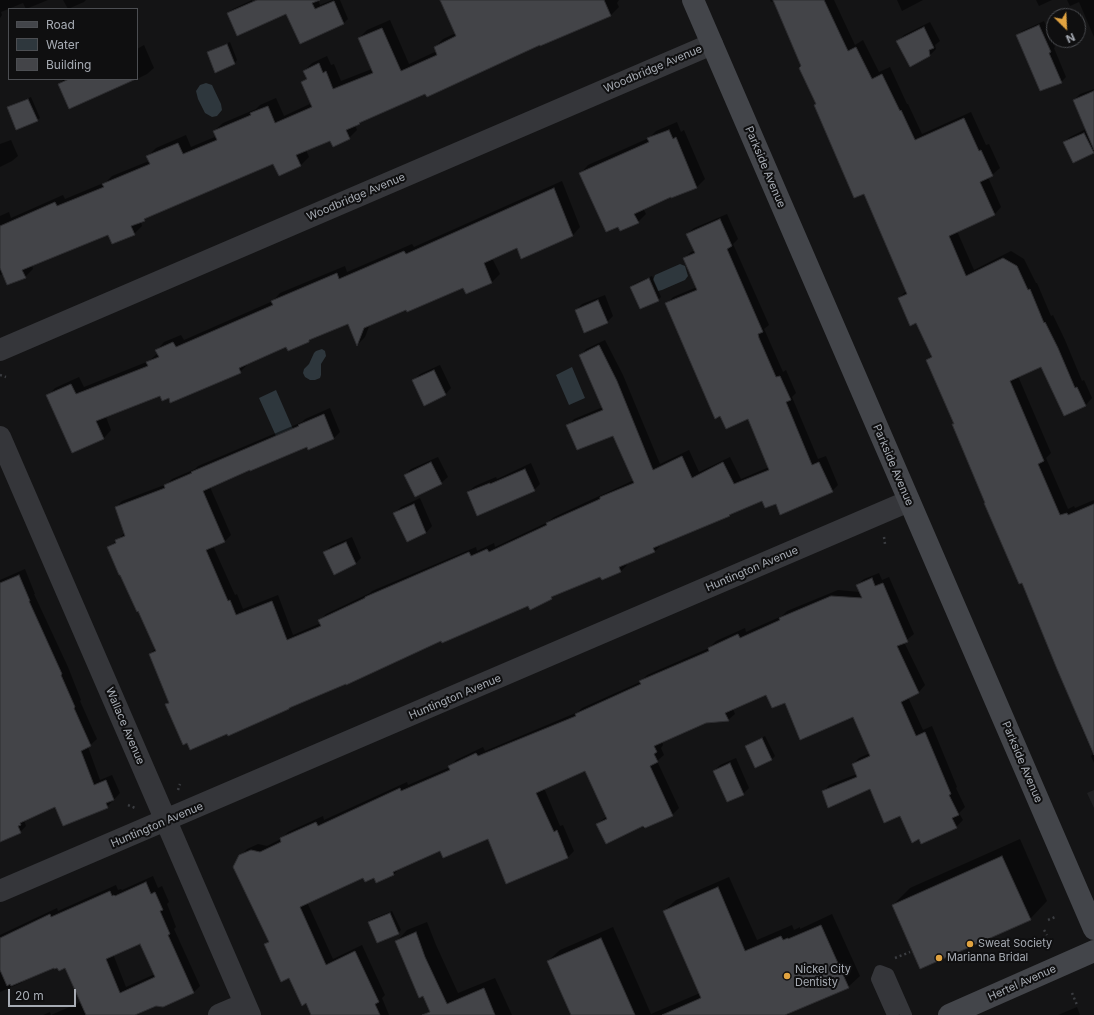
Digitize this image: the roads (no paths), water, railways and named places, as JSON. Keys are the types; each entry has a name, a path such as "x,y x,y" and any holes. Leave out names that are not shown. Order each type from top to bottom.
{"street":[{"name":"Parkside Avenue","path":"693,0 1094,929"},
{"name":"Woodbridge Avenue","path":"0,350 712,44"},
{"name":"Wallace Avenue","path":"0,437 247,1010"},
{"name":"Huntington Avenue","path":"0,891 909,501"},
{"name":"Hertel Avenue","path":"949,1015 1094,951"},
{"path":"219,1015 247,1010"}],"lane":[{"path":"893,1015 877,979 880,971 888,974 906,1015"}],"water":[{"path":"206,83 212,85 221,104 222,110 217,116 212,117 205,113 198,99 196,91 200,85"},
{"path":"680,264 685,266 688,276 685,280 658,291 653,280 655,275"},
{"path":"322,349 325,351 326,356 321,364 320,378 310,380 305,377 303,373 304,369 309,364 314,353"},
{"path":"572,367 585,398 569,405 556,375"},
{"path":"276,390 293,429 276,436 259,398"}],"place":[{"name":"Sweat Society","path":"970,944"},
{"name":"Marianna Bridal","path":"939,958"},
{"name":"Nickel City Dentisty","path":"787,976"}]}
